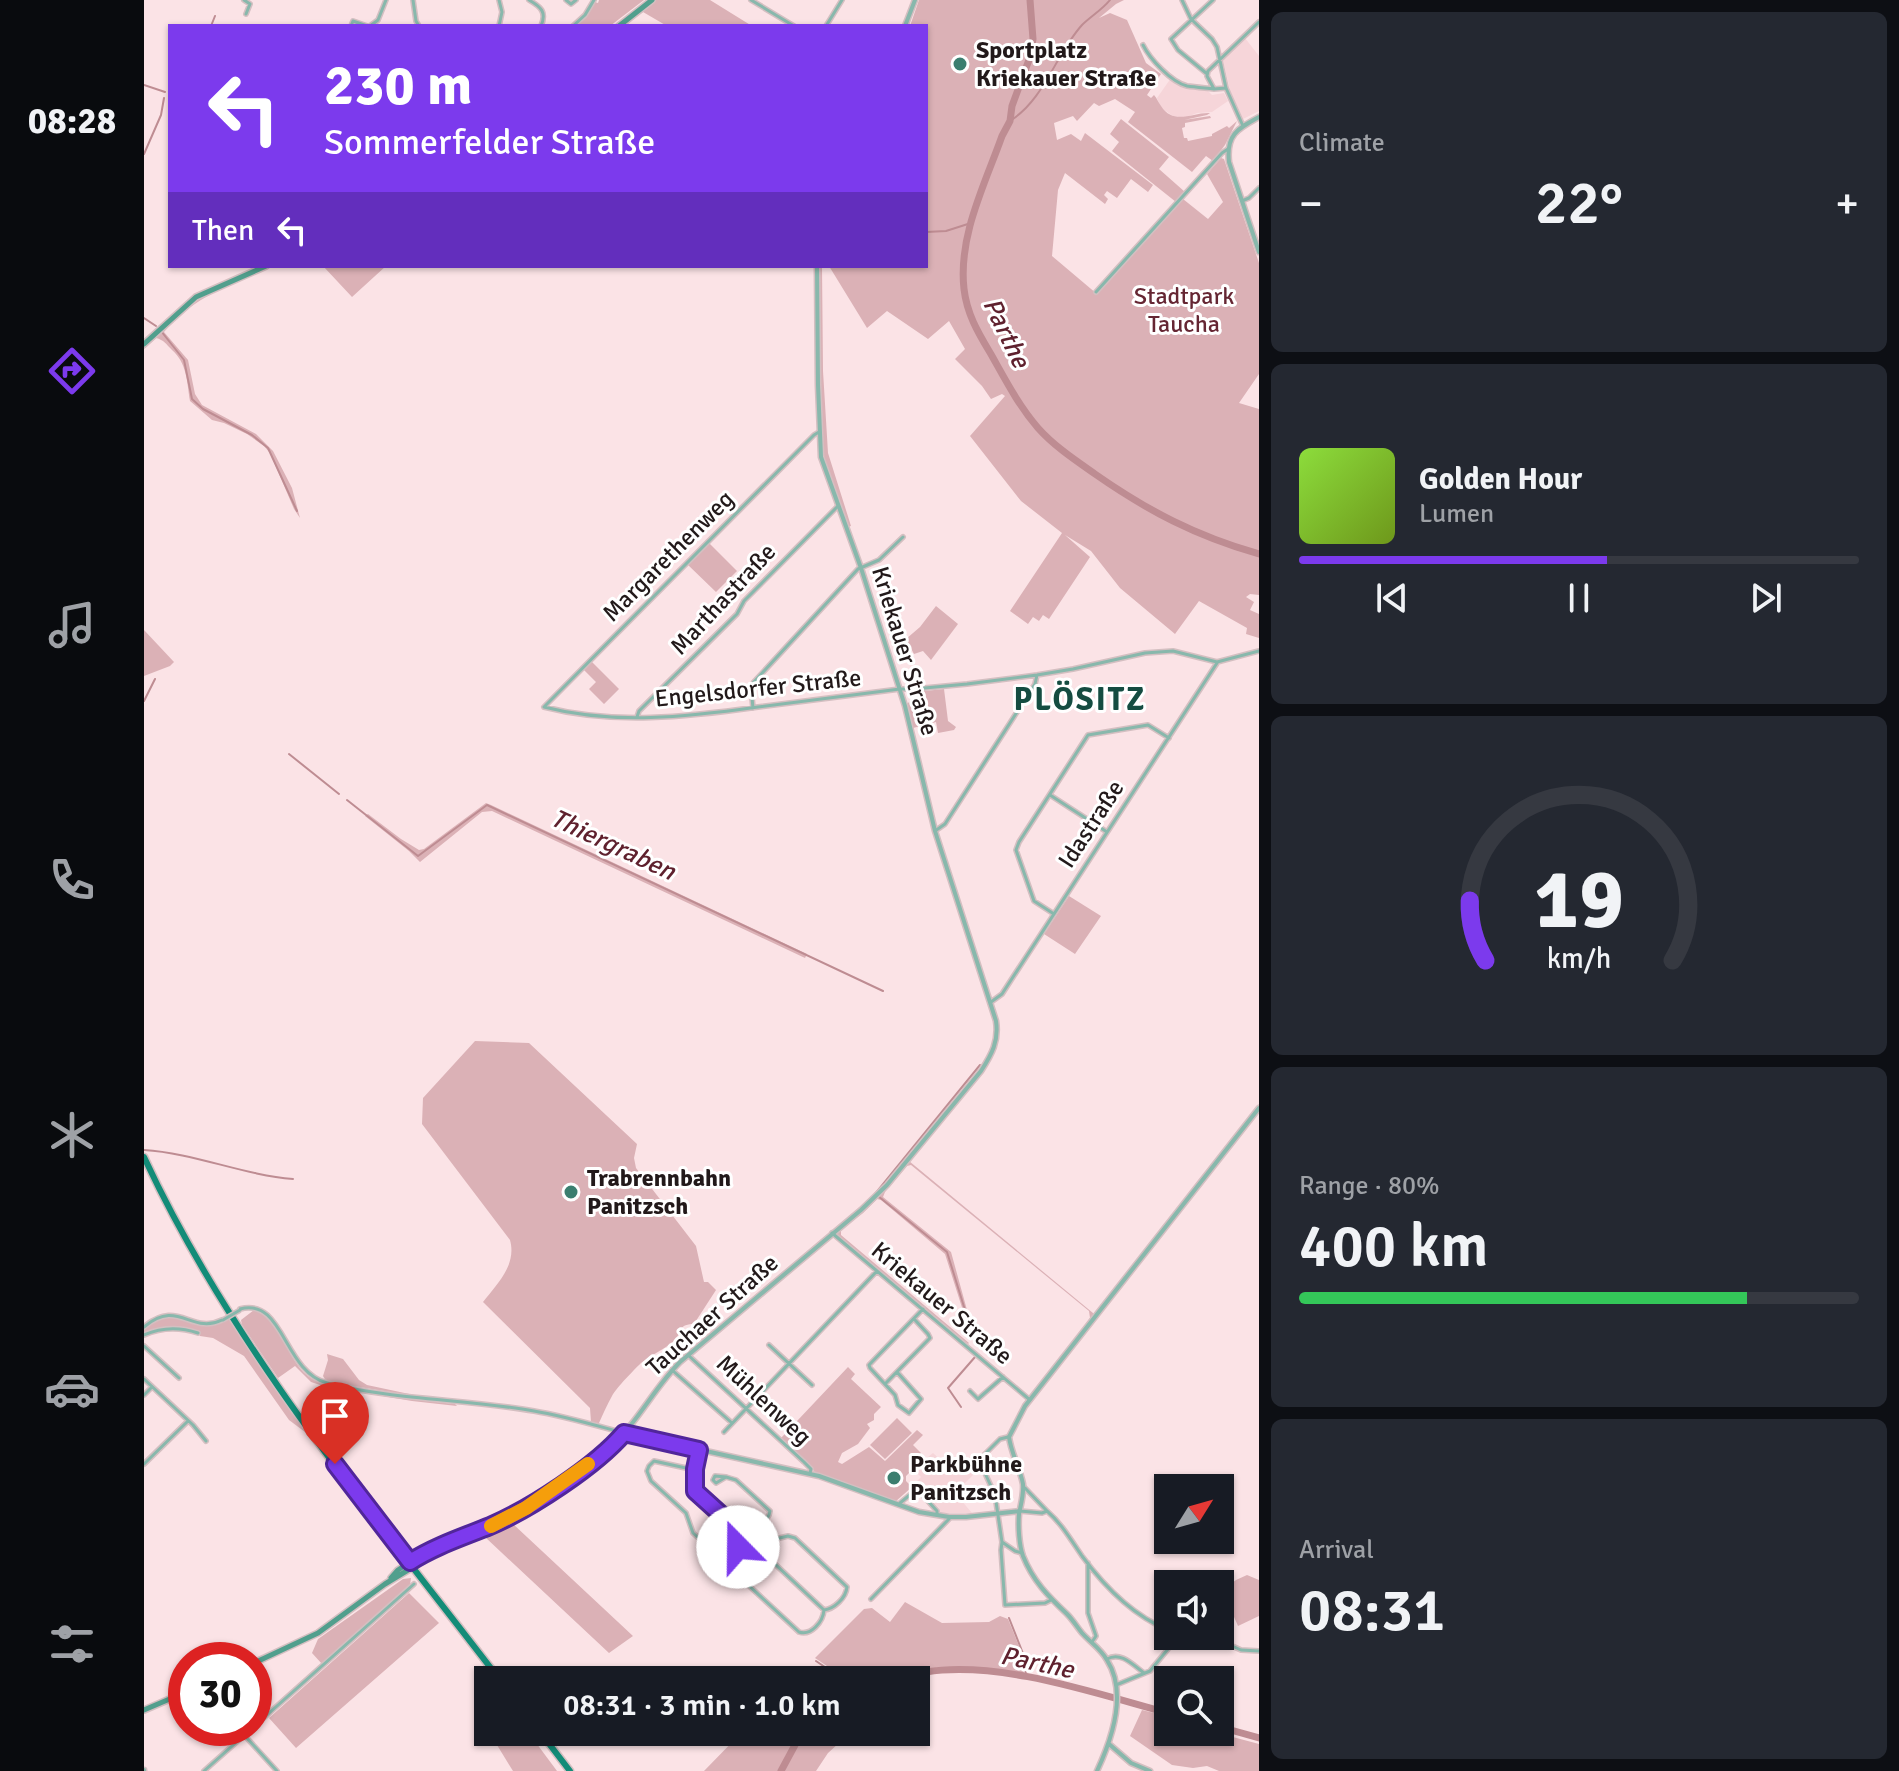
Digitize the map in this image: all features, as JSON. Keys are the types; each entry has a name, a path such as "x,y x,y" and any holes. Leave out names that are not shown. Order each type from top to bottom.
{"main road":[{"path":"622,24 652,0"},
{"path":"144,344 196,297 261,268"},
{"path":"144,1157 196,1258 247,1340 299,1415 489,1666"},
{"path":"385,1584 398,1570 401,1550"},
{"path":"398,1570 412,1564"},
{"path":"272,1655 326,1628 412,1564"},
{"path":"144,1710 168,1700"},
{"path":"551,1746 570,1771"}],"street":[{"path":"244,0 250,4 246,14"},
{"path":"371,24 378,20 386,0"},
{"path":"413,0 418,24"},
{"path":"499,0 502,16 500,24"},
{"path":"529,0 542,10 542,24"},
{"path":"566,0 571,4 576,0"},
{"path":"575,24 594,0"},
{"path":"751,0 791,24"},
{"path":"827,24 842,0"},
{"path":"906,24 915,0"},
{"path":"1182,0 1191,19 1217,47 1226,88 1243,126"},
{"path":"1213,0 1171,39 1178,50 1206,73 1214,89"},
{"path":"1206,73 1259,22"},
{"path":"1143,45 1158,66 1181,84 1226,88"},
{"path":"1259,117 1232,136 1228,149 1229,162 1259,252"},
{"path":"1096,292 1228,149"},
{"path":"1242,201 1259,188"},
{"name":"Kriekauer Straße","path":"817,268 821,457 900,689 935,831 991,1002 997,1027 996,1042"},
{"name":"Margarethenweg","path":"544,707 819,432"},
{"name":"Marthastraße","path":"637,718 639,711 737,614 744,601 838,506"},
{"path":"753,708 753,683 861,568 879,560 903,537"},
{"name":"Engelsdorfer Straße","path":"544,707 597,716 688,716 1037,675 1145,653 1183,653 1217,662 1259,651"},
{"name":"Idastraße","path":"991,1002 1002,994 1217,662"},
{"path":"935,831 945,824 1035,684 1037,675"},
{"path":"1054,914 1034,901 1016,850 1088,735 1148,725 1169,738"},
{"path":"1050,795 1107,832"},
{"name":"Tauchaer Straße","path":"412,1564 442,1545 526,1508 611,1446 672,1370 887,1185 981,1071 996,1042"},
{"path":"1097,1771 1109,1742 1116,1704 1113,1669 1067,1613 1051,1600 1022,1553 1020,1511 1023,1487 1009,1437 1030,1400 1259,1108"},
{"name":"Kriekauer Straße","path":"832,1233 1030,1400"},
{"path":"724,1432 877,1271"},
{"path":"144,1327 157,1317 167,1315 180,1316 204,1325 215,1324 240,1310 255,1308 266,1313 303,1370 326,1382 534,1411 810,1474 919,1512 972,1517 1047,1511"},
{"path":"897,1372 921,1399 909,1412 898,1405 896,1396 869,1365 923,1309"},
{"path":"885,1384 930,1338 913,1319"},
{"path":"144,1335 168,1329 198,1333"},
{"path":"769,1345 812,1385"},
{"path":"144,1346 179,1378"},
{"name":"Mühlenweg","path":"688,1355 811,1469 810,1474"},
{"path":"672,1370 732,1423"},
{"path":"970,1391 978,1399 1003,1377"},
{"path":"144,1379 206,1441"},
{"path":"144,1395 152,1387"},
{"path":"144,1464 188,1421"},
{"path":"1009,1437 1000,1439 979,1460 994,1489 1002,1542 1005,1605 1051,1600"},
{"path":"699,1450 695,1491 747,1538"},
{"path":"695,1470 654,1461 647,1471 651,1481 686,1513 693,1533 712,1550 746,1545"},
{"path":"726,1477 736,1480 770,1511 757,1534 747,1538 746,1545"},
{"path":"1023,1487 1061,1524 1088,1563 1129,1606 1154,1624"},
{"path":"897,1505 917,1489 937,1511 937,1515"},
{"path":"871,1599 949,1517"},
{"path":"757,1534 763,1542"},
{"path":"763,1542 788,1536 795,1538 844,1583 845,1594 833,1608 824,1610"},
{"path":"760,1550 763,1542"},
{"path":"1002,1542 1022,1553"},
{"path":"746,1545 752,1551 760,1550"},
{"path":"760,1550 824,1610"},
{"path":"1088,1563 1088,1613 1096,1636 1092,1642"},
{"path":"729,1571 733,1571 799,1632 810,1632 824,1615 824,1610"},
{"path":"272,1712 414,1584"},
{"path":"1234,1647 1259,1651"},
{"path":"1116,1685 1150,1671 1166,1650"},
{"path":"1107,1659 1119,1656 1144,1673"},
{"path":"1109,1742 1136,1768 1150,1771"},
{"path":"204,1771 233,1746"},
{"path":"254,1746 277,1771"}],"shaded area":[{"path":"1245,38 1259,56 1259,111 1243,119 1230,90 1223,60"},
{"path":"1171,78 1183,86 1208,91 1212,95 1224,93 1228,101 1212,112 1185,118 1173,116 1161,108 1157,98"},
{"path":"933,1453 953,1471 964,1459 979,1469 955,1493 972,1513 940,1513 939,1508 914,1484 921,1477 913,1469"}],"green space":[{"path":"599,0 644,0 613,24 578,24 595,2"},
{"path":"655,0 710,0 749,24 664,24 643,12 624,24"},
{"name":"Stadtpark Taucha","path":"919,0 1124,0 1099,18 1110,13 1127,20 1146,63 1161,74 1147,95 1151,98 1154,95 1166,112 1178,117 1210,113 1184,120 1211,118 1185,123 1182,128 1184,138 1188,141 1212,136 1237,121 1213,161 1206,156 1192,172 1128,122 1135,112 1115,99 1099,106 1094,103 1077,121 1073,116 1054,123 1057,140 1071,134 1081,141 1085,133 1153,185 1148,192 1131,179 1117,198 1107,191 1105,204 1065,173 1058,190 1052,256 1097,294 1183,199 1208,219 1223,202 1207,174 1221,158 1224,159 1259,263 1259,374 1239,403 1259,409 1259,595 1246,597 1254,602 1250,610 1259,614 1259,638 1246,634 1247,628 1199,601 1175,634 1120,588 1091,551 1065,535 1090,557 1049,619 1043,615 1039,621 1033,617 1028,624 1010,611 1062,533 1021,501 970,436 1005,396 1002,394 991,399 955,359 965,349 949,321 928,339 887,311 867,328 830,268 928,268 928,24 911,24"},
{"path":"1121,119 1169,157 1159,169 1185,192 1176,202 1112,151 1119,142 1110,134"},
{"path":"269,268 201,300 164,332 188,360 195,394 202,405 256,434 273,451 292,488 300,518 264,446 247,434 212,420 190,401 183,367 165,342 156,338 144,349 197,299"},
{"path":"325,268 384,268 352,297"},
{"path":"819,268 822,268 828,453 851,526 847,527 822,454"},
{"path":"709,543 737,571 716,592 687,564"},
{"path":"936,606 958,624 931,660 923,651 914,654 906,639"},
{"path":"144,630 174,662 144,676"},
{"path":"591,661 619,689 604,704 589,689 596,682 583,669"},
{"path":"944,689 948,721 956,727 954,730 938,733 936,722 913,728 907,704 915,692"},
{"path":"486,803 807,954 805,958 492,811 482,812 420,862 365,816 368,814 419,850"},
{"path":"1069,896 1101,916 1075,954 1044,934"},
{"name":"Trabrennbahn Panitzsch","path":"475,1041 529,1043 637,1144 634,1158 636,1168 696,1246 704,1282 716,1290 694,1324 683,1327 673,1342 641,1363 622,1383 596,1424 506,1407 415,1396 334,1383 326,1381 323,1376 327,1354 343,1359 359,1380 367,1385 414,1395 510,1407 591,1422 590,1408 483,1302 508,1266 510,1240 422,1124 423,1098"},
{"path":"909,1161 1093,1313 1094,1315 1068,1349 1090,1318 1089,1311 911,1165 883,1197 951,1252 975,1339 972,1339 945,1254 881,1200 877,1199 841,1229 841,1235 968,1344 839,1237 837,1232 871,1203"},
{"path":"254,1310 270,1321 294,1360 314,1380 341,1388 457,1406 323,1386 311,1382 295,1366 278,1378 242,1325 241,1320"},
{"path":"172,1316 200,1325 230,1319 308,1431 289,1420 244,1356 213,1338 200,1336 199,1331 192,1329 164,1327 144,1334 153,1322"},
{"path":"848,1367 855,1374 851,1379 881,1407 874,1414 874,1420 867,1424 870,1428 858,1444 842,1453 838,1462 842,1464 869,1447 885,1461 917,1430 923,1435 913,1445 921,1453 906,1476 912,1487 895,1502 815,1473 781,1438"},
{"path":"897,1418 912,1433 885,1459 870,1445"},
{"path":"509,1520 633,1636 609,1653 485,1537"},
{"path":"1247,1575 1259,1580 1259,1616 1238,1626 1234,1617 1236,1580"},
{"path":"411,1578 405,1590 322,1664 312,1653 318,1639 403,1579"},
{"path":"409,1593 439,1623 296,1748 272,1721 272,1715"},
{"path":"905,1602 942,1623 989,1622 1000,1616 1008,1619 1023,1656 1024,1675 992,1670 930,1670 930,1666 827,1666 815,1658 864,1609 872,1608 890,1622"},
{"path":"1142,1710 1154,1713 1154,1746 1234,1746 1234,1737 1259,1744 1259,1771 1219,1771 1207,1766 1172,1765 1130,1736"},
{"path":"498,1746 538,1746 557,1771 513,1771"},
{"path":"728,1746 792,1746 779,1771 704,1771"},
{"path":"796,1746 836,1746 816,1771 783,1771"}],"waterway":[{"name":"Parthe","path":"1030,0 1033,39 1030,57 1012,106 1010,121 974,211 965,249 964,289 971,316 1019,402 1038,428 1058,447 1154,511 1193,531 1259,554"},
{"path":"1010,121 1032,101 1082,25 1110,0"},
{"path":"212,24 215,16"},
{"path":"144,85 165,92"},
{"path":"144,154 161,115 164,98"},
{"path":"928,232 946,231 971,223"},
{"path":"144,318 156,326"},
{"path":"161,331 184,360 192,399 203,409 252,435 268,448 297,511"},
{"path":"144,701 155,679"},
{"name":"Thiergraben","path":"289,754 339,794"},
{"name":"Thiergraben","path":"347,800 418,856 487,805 883,991"},
{"name":"Thiergraben","path":"875,1194 980,1065"},
{"path":"144,1150 293,1179"},
{"name":"Thiergraben","path":"878,1196 947,1252 974,1339"},
{"path":"961,1407 948,1388 975,1357"},
{"name":"Thiergraben","path":"1009,1618 1024,1656 1026,1676"},
{"path":"816,1661 823,1666"},
{"name":"Parthe","path":"930,1672 985,1671 1016,1675 1154,1709"},
{"name":"Parthe","path":"1234,1731 1259,1738"},
{"name":"Parthe","path":"781,1771 794,1746"}],"slow traffic":[{"path":"491,1526 526,1508 588,1464"}],"place":[{"name":"Sportplatz Kriekauer Straße","path":"960,64"},
{"name":"Trabrennbahn Panitzsch","path":"571,1192"},
{"name":"Parkbühne Panitzsch","path":"894,1478"}],"district":[{"name":"PLÖSITZ","path":"1080,699"}],"route":[{"path":"335,1464 410,1562 526,1508 572,1477 624,1433 638,1435 699,1450 695,1491 747,1538 746,1545 738,1547"}]}
